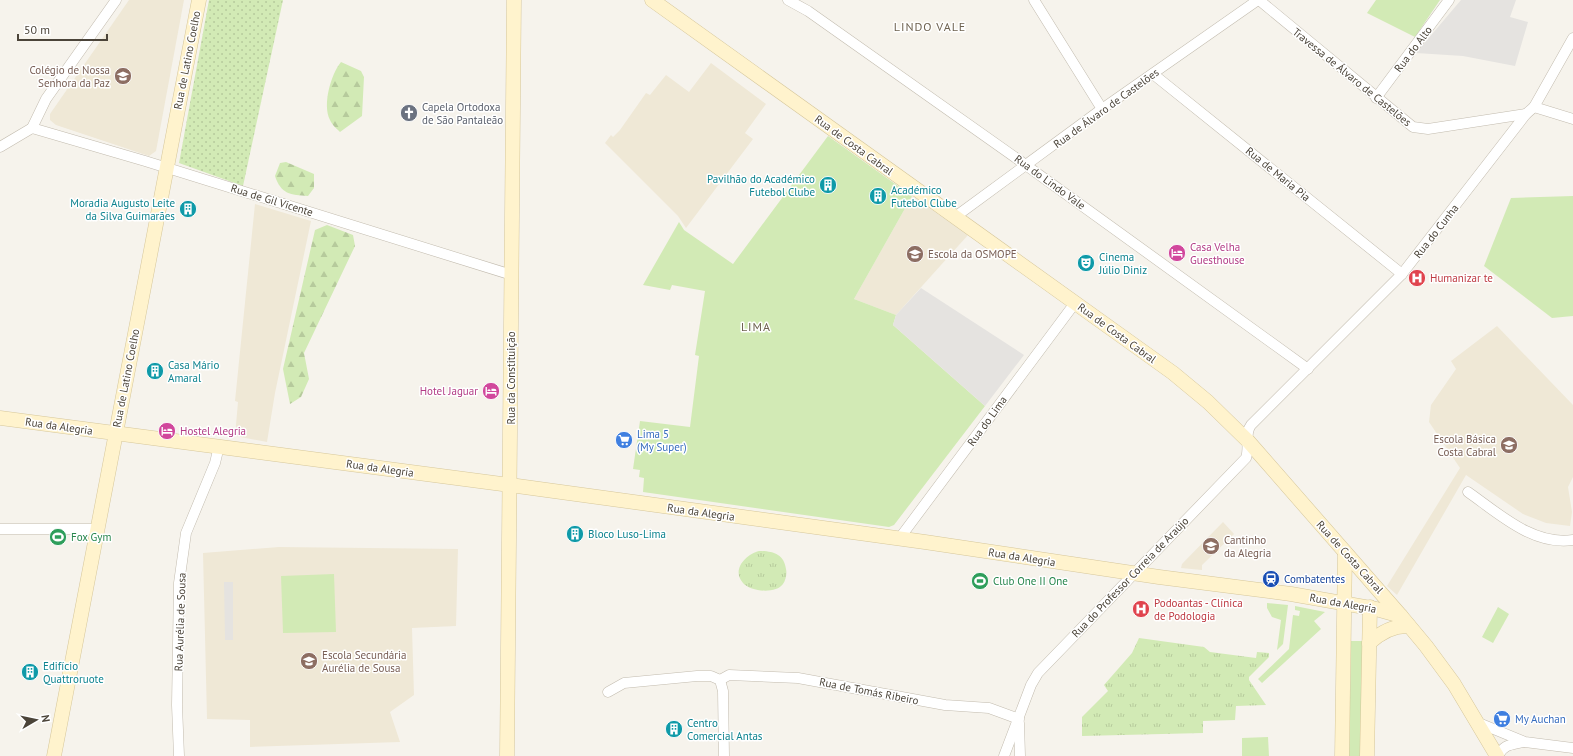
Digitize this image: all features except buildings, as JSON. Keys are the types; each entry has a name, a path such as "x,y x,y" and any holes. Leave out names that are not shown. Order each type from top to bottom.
{"main road":[{"name":"Rua de Latino Coelho","path":"54,756 199,0"},
{"name":"Rua da Constituição","path":"507,756 514,0"},
{"name":"Rua de Costa Cabral","path":"652,0 955,218 1075,302 1173,373 1208,402 1248,441 1426,646 1454,684 1497,756"},
{"name":"Rua da Alegria","path":"0,418 510,485 899,539 1133,574 1291,594 1370,608 1405,621"},
{"path":"1342,756 1345,552"},
{"path":"1367,756 1370,608"},
{"path":"1369,643 1380,634 1405,621"}],"street":[{"path":"0,147 32,128 46,99 116,0"},
{"name":"Rua do Lindo Vale","path":"788,0 808,11 1027,166 1308,369"},
{"path":"1034,0 1102,109"},
{"name":"Rua de Álvaro de Castelões","path":"955,218 1102,109 1258,0"},
{"name":"Travessa de Álvaro de Castelões","path":"1258,0 1406,122 1420,129 1526,114"},
{"name":"Rua do Alto","path":"1376,98 1450,0"},
{"name":"Rua do Cunha","path":"1248,441 1247,433 1251,425 1402,274 1526,114 1534,107 1573,38"},
{"name":"Rua de Maria Pia","path":"1153,74 1402,274"},
{"path":"1534,107 1573,118"},
{"name":"Rua de Gil Vicente","path":"32,128 167,168 512,275"},
{"name":"Rua do Lima","path":"899,539 1075,302"},
{"name":"Rua do Professor Correia de Araújo","path":"1004,756 1031,684 1038,672 1246,458 1248,441"},
{"name":"Rua Aurélia de Sousa","path":"179,756 177,690 179,584 186,533 215,463 219,446"},
{"path":"1468,492 1506,520 1535,535 1550,540 1573,540"},
{"path":"0,529 98,529"},
{"name":"Rua de Tomás Ribeiro","path":"608,692 624,683 697,676 711,676 720,680 729,675 798,678 945,705 989,708 1018,719"},
{"path":"720,680 723,691 724,756"},
{"name":"Rua do Professor Correia de Araújo","path":"1018,719 1020,756"},
{"path":"1478,723 1525,742 1573,748"},
{"path":"1497,756 1501,749 1507,745 1525,742"}],"shaded area":[{"name":"Colégio de Nossa Senhora da Paz","path":"129,0 184,0 156,151 149,156 56,125 50,120 50,114"},
{"path":"1461,0 1516,0 1510,17 1528,22 1515,66 1463,56 1416,53"},
{"path":"711,63 766,104 745,133 753,139 686,228 678,216 605,143 611,135 613,137 620,130 646,93 650,95 666,75 689,92"},
{"name":"Escola da OSMOPE","path":"912,196 968,235 896,315 854,299"},
{"path":"255,204 311,221 275,393 267,442 235,436 238,402 235,401"},
{"path":"921,288 1024,355 985,406 893,325 896,315"},
{"name":"Escola Básica Costa Cabral","path":"1497,326 1573,405 1573,477 1568,487 1572,512 1570,526 1546,523 1523,514 1466,475 1397,595 1387,586 1460,468 1429,422 1431,405 1456,369 1451,361"},
{"name":"Cantinho da Alegria","path":"1223,522 1234,534 1202,565 1202,570 1181,568 1182,564"},
{"name":"Escola Secundária Aurélia de Sousa","path":"279,547 458,549 456,626 412,628 414,695 390,712 400,742 250,747 250,720 207,719 203,553"},
{"path":"224,582 233,582 233,640 225,640"}],"green space":[{"path":"209,0 283,0 243,186 179,163"},
{"path":"1376,0 1440,0 1415,37 1367,13"},
{"path":"341,62 361,71 364,77 362,116 340,132 331,122 328,114 327,98 334,74"},
{"path":"828,136 912,196 854,299 896,315 893,325 985,406 894,525 889,527 643,492 644,478 639,477 640,470 633,469 640,421 690,427 699,356 695,355 705,291 672,285 670,290 643,285 679,222 684,230 733,264"},
{"path":"286,162 314,174 314,188 308,196 291,194 280,187 275,176 280,163"},
{"path":"1573,196 1573,316 1552,318 1484,266 1511,198"},
{"path":"327,225 353,235 355,246 304,353 309,379 301,397 290,404 283,369 315,230"},
{"path":"759,551 777,554 783,560 785,564 786,579 780,587 763,591 757,590 747,586 740,578 739,568 742,563 749,555"},
{"path":"334,574 336,632 283,633 281,576"},
{"path":"1267,603 1288,605 1283,644 1277,650 1281,620 1272,617 1267,608"},
{"path":"1295,606 1325,612 1314,621 1321,629 1262,683 1258,679 1289,649 1293,615 1299,616 1300,611 1295,610"},
{"path":"1498,607 1509,614 1493,643 1482,637"},
{"path":"1139,638 1204,647 1210,652 1256,658 1257,652 1269,653 1269,657 1249,677 1249,680 1266,705 1236,706 1235,720 1203,721 1203,733 1082,736 1082,717 1108,691 1104,685 1132,653"},
{"path":"1351,641 1364,641 1362,756 1349,756"},
{"path":"1268,737 1269,756 1242,756 1242,738"}],"place":[{"name":"Colégio de Nossa Senhora da Paz","path":"123,76"},
{"name":"Capela Ortodoxa de São Pantaleão","path":"409,113"},
{"name":"Pavilhão do Académico Futebol Clube","path":"828,185"},
{"name":"Académico Futebol Clube","path":"878,196"},
{"name":"Moradia Augusto Leite da Silva Guimarães","path":"188,209"},
{"name":"Casa Velha Guesthouse","path":"1177,253"},
{"name":"Escola da OSMOPE","path":"915,254"},
{"name":"Cinema Júlio Diniz","path":"1086,263"},
{"name":"Humanizar te","path":"1417,278"},
{"name":"Casa Mário Amaral","path":"155,371"},
{"name":"Hotel Jaguar","path":"491,391"},
{"name":"Hostel Alegria","path":"167,431"},
{"name":"Lima 5 (My Super)","path":"624,440"},
{"name":"Escola Básica Costa Cabral","path":"1509,445"},
{"name":"Bloco Luso-Lima","path":"575,534"},
{"name":"Fox Gym","path":"58,537"},
{"name":"Cantinho da Alegria","path":"1211,546"},
{"name":"Combatentes","path":"1271,579"},
{"name":"Club One II One","path":"980,581"},
{"name":"Podoantas - Clínica de Podologia","path":"1141,609"},
{"name":"Escola Secundária Aurélia de Sousa","path":"309,661"},
{"name":"Edifício Quattroruote","path":"30,672"},
{"name":"My Auchan","path":"1502,719"},
{"name":"Centro Comercial Antas","path":"674,729"}],"district":[{"name":"LINDO VALE","path":"930,27"},
{"name":"LIMA","path":"756,327"}]}
